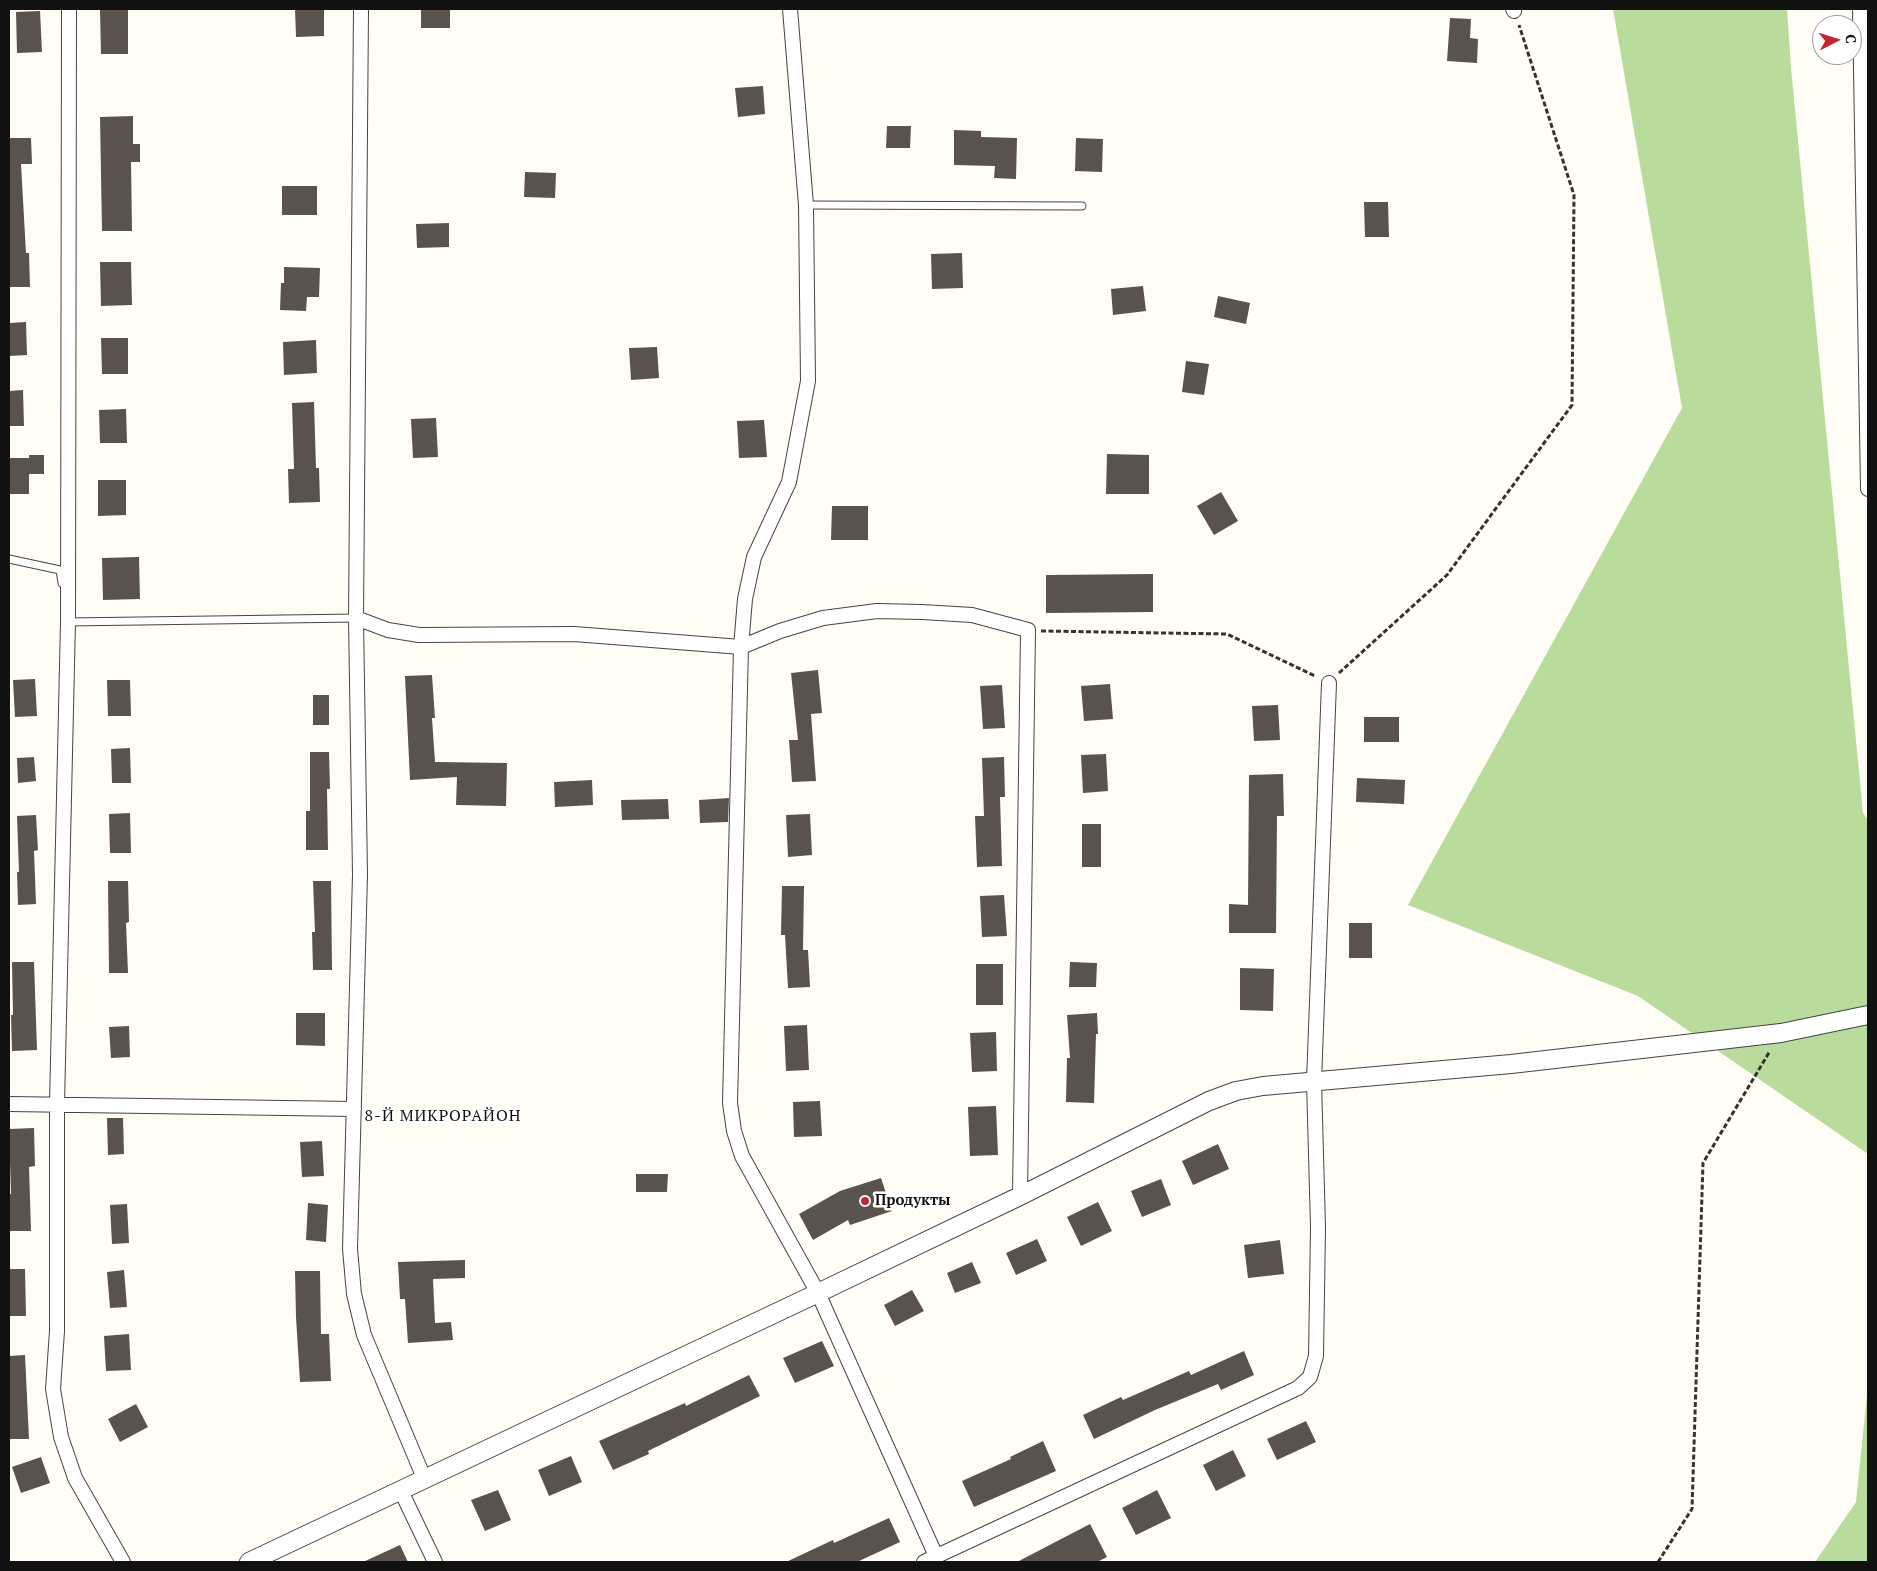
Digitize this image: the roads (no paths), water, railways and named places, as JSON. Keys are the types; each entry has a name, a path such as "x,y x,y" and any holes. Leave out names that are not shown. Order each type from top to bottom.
{"street":[{"path":"68,9 68,622 57,1104 57,1331 53,1389 60,1437 75,1478 123,1562"},
{"path":"361,9 356,618 360,875 350,1249 354,1294 364,1335 424,1478"},
{"path":"790,9 806,204 808,381 789,482 754,557 745,599 741,647 731,1112 734,1131 742,1156 818,1293 930,1559 1298,1388 1310,1377 1316,1356 1318,1227 1314,1081 1329,683"},
{"path":"1860,9 1868,489"},
{"path":"356,618 388,630 419,635 574,634 741,647 780,631 823,618 877,611 972,615 1028,630 1020,1196"},
{"path":"249,1562 1020,1196 1209,1101 1236,1091 1263,1086 1510,1064 1781,1033 1868,1016"},
{"path":"9,1104 354,1109"},
{"path":"401,1491 435,1562"}],"lane":[{"path":"806,204 1082,206"},
{"path":"9,559 60,570 68,622 356,618"}],"place":[{"name":"Продукты","path":"865,1201"}],"district":[{"name":"8-Й МИКРОРАЙОН","path":"443,1116"}]}
